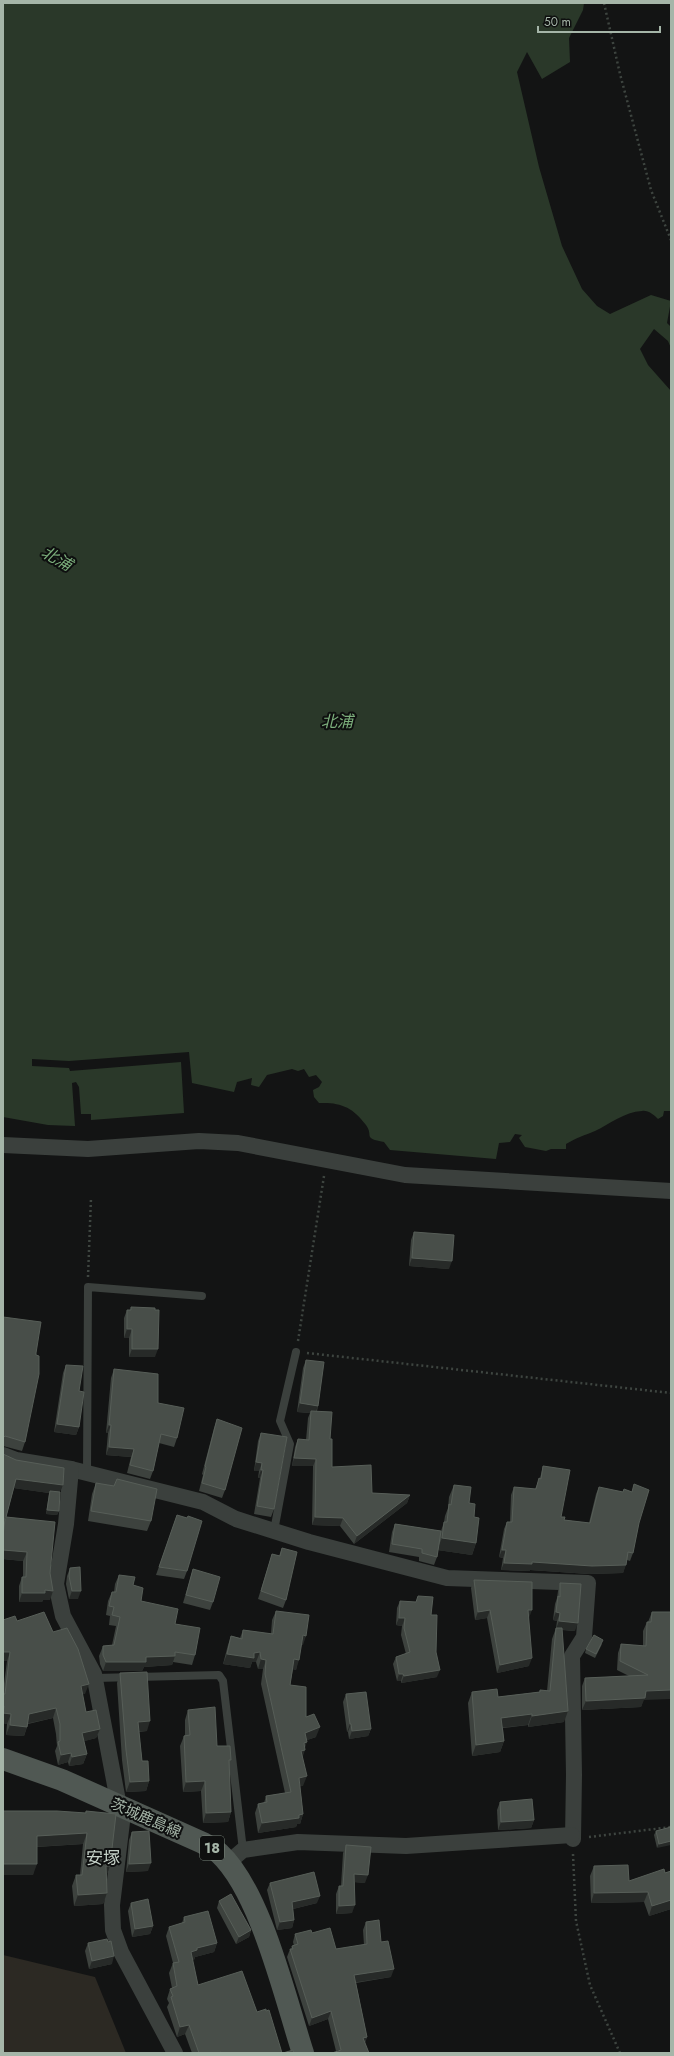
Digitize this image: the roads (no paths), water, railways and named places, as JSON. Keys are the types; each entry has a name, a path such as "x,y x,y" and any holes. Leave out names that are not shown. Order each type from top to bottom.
{"main road":[{"name":"茨城鹿島線","path":"3,1759 62,1780 203,1843 218,1852 235,1856 235,1873 262,1925 303,2053"}],"street":[{"path":"3,1145 88,1149 199,1141 238,1143 405,1175 671,1191"},
{"path":"3,1455 16,1460 87,1472 203,1502 236,1519 274,1531 316,1544 447,1578 588,1583 584,1637 572,1656 574,1774 573,1837 406,1846 298,1842 235,1856"},
{"path":"71,1469 66,1524 56,1584 63,1616 95,1678 120,1806 122,1822 112,1905 113,1930 122,1952 175,2053"}],"lane":[{"path":"87,1472 88,1287 202,1296"},
{"path":"274,1531 290,1444 280,1421 296,1352"},
{"path":"95,1678 219,1675 222,1681 235,1856"}],"water":[{"name":"北浦","path":"3,3 584,3 583,10 569,38 570,62 542,79 527,52 517,72 539,167 562,246 582,289 597,306 610,314 651,295 671,301 667,323 671,327 671,348 668,341 654,329 640,349 648,365 671,391 671,1111 664,1111 663,1116 658,1119 653,1114 646,1111 635,1112 617,1119 566,1144 566,1149 551,1149 546,1151 525,1147 519,1138 522,1135 515,1134 510,1142 499,1143 496,1159 390,1150 384,1142 371,1138 366,1125 351,1110 333,1103 319,1103 314,1097 313,1090 319,1087 322,1082 316,1075 309,1077 304,1069 298,1071 292,1069 267,1075 259,1087 251,1085 252,1078 237,1082 234,1092 192,1083 189,1052 69,1061 32,1059 32,1066 69,1068 70,1071 181,1062 184,1113 91,1120 91,1114 81,1114 79,1087 76,1082 72,1083 75,1126 48,1125 3,1117"}],"district":[{"name":"安塚","path":"103,1858"}]}
